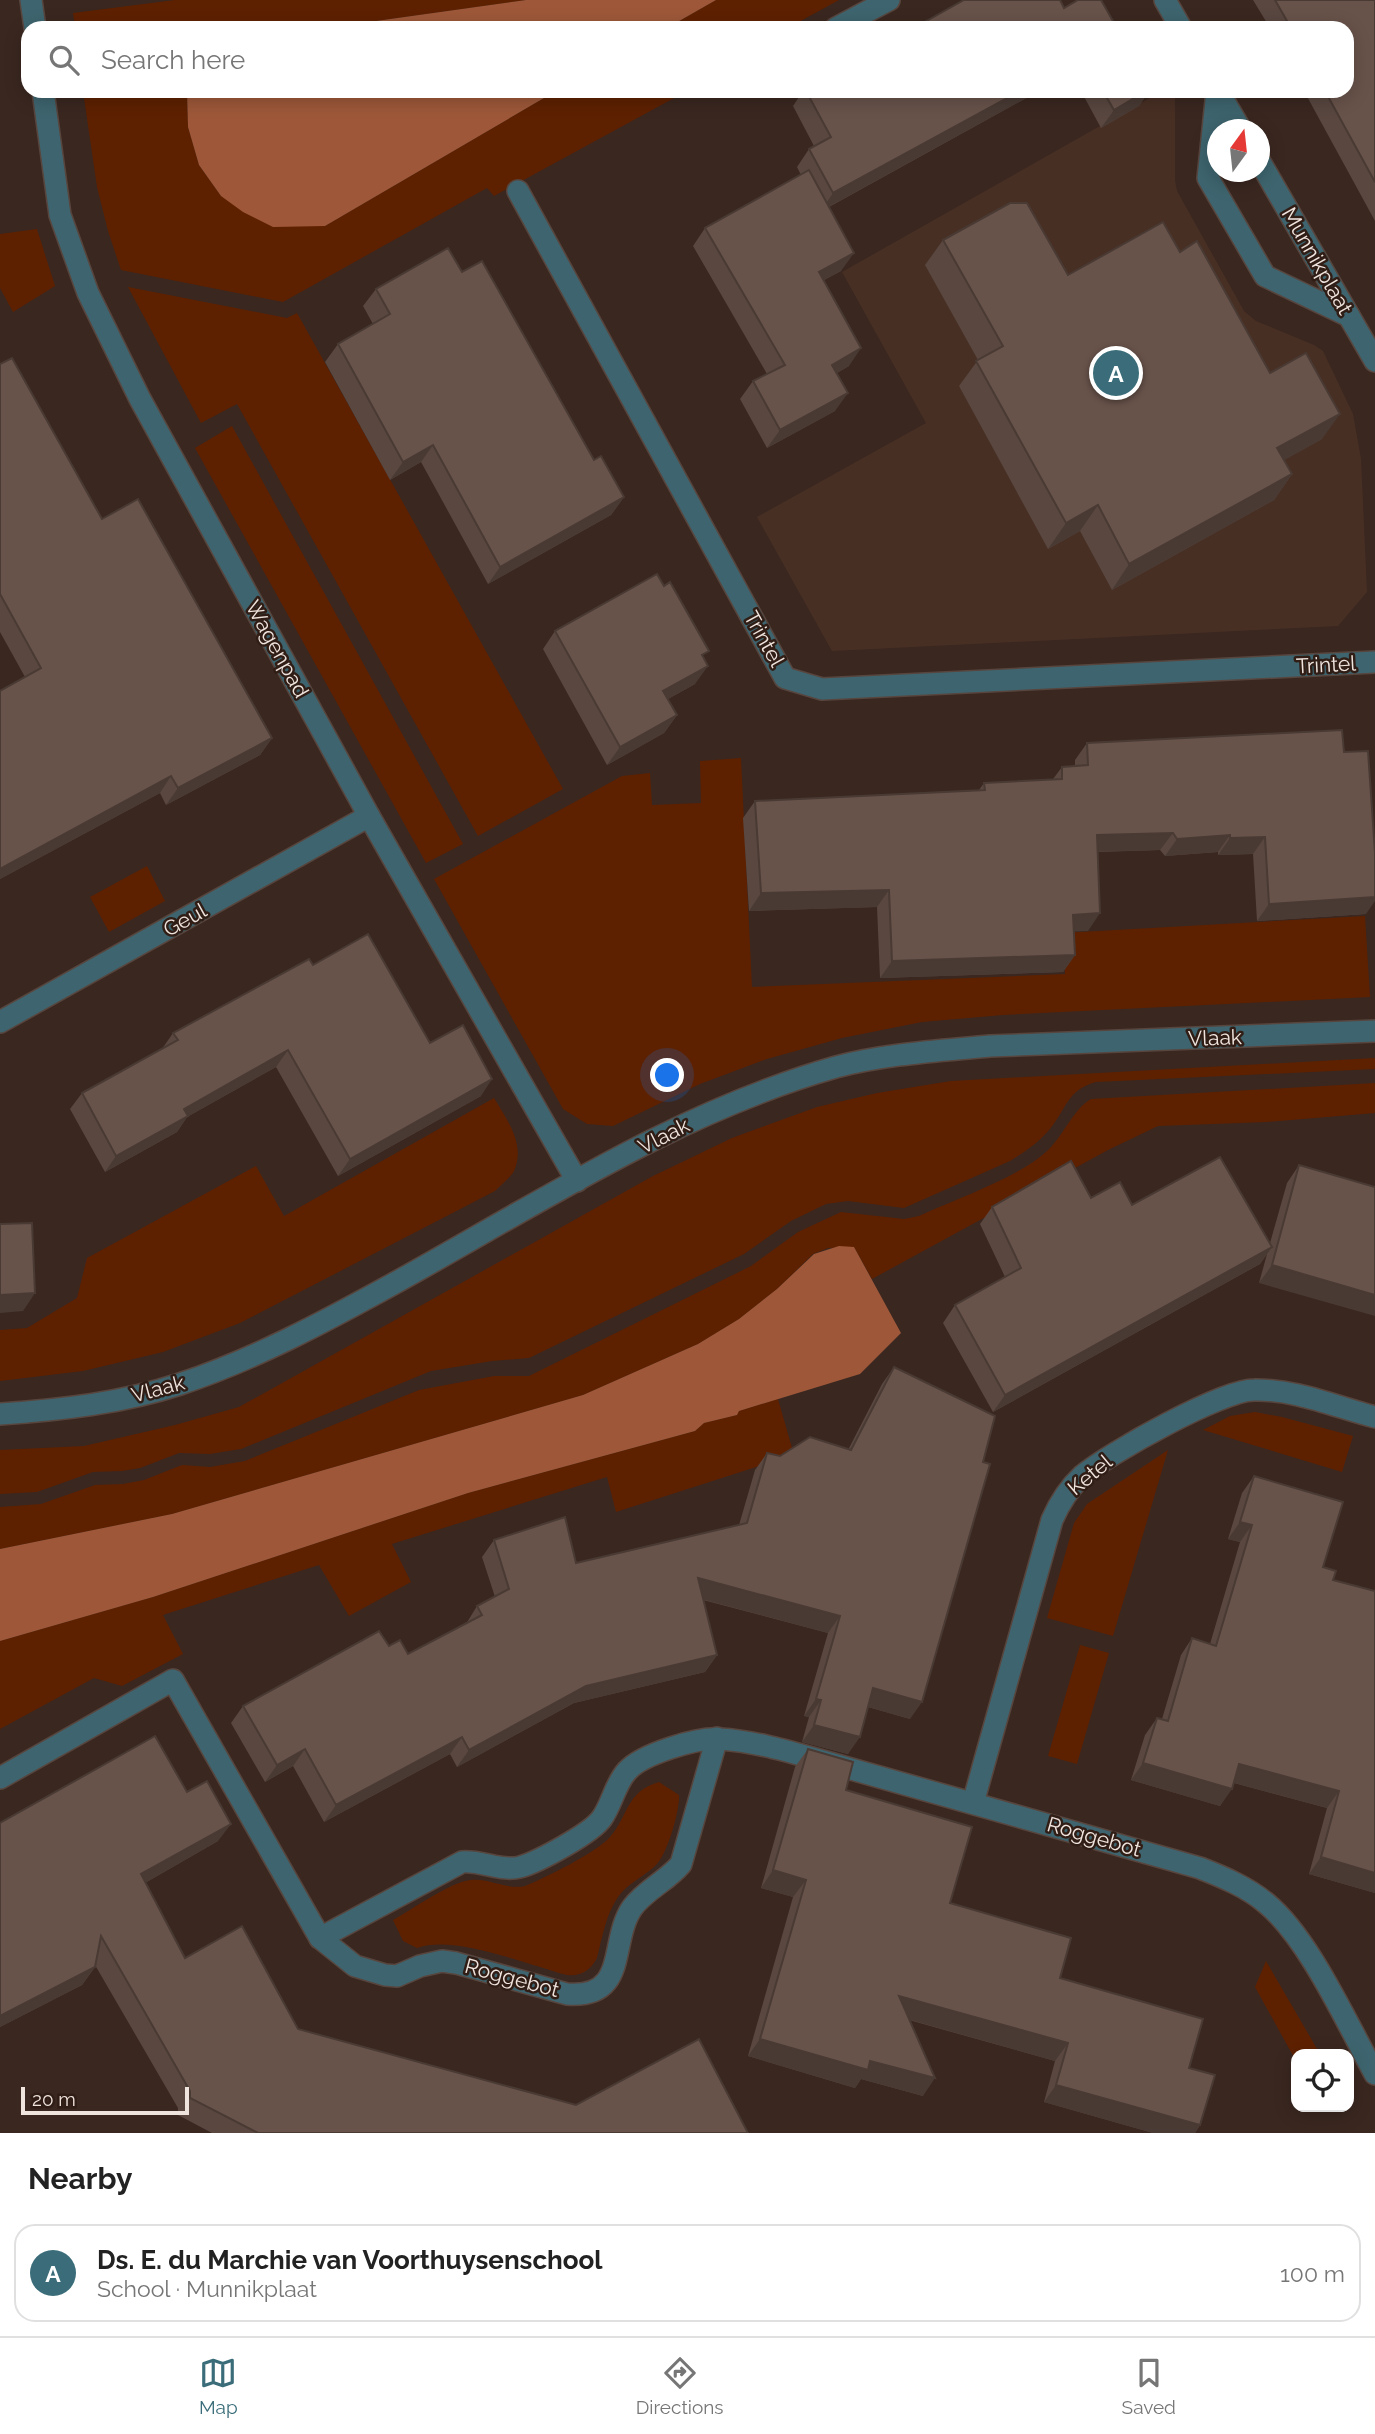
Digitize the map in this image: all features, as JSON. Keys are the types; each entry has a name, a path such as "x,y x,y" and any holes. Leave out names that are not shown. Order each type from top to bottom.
{"street":[{"path":"31,0 34,21"},
{"path":"849,21 889,0"},
{"path":"1165,0 1177,21"},
{"name":"Wagenpad","path":"44,98 60,215 88,293 140,399 369,816 577,1181"},
{"path":"1216,98 1209,178 1265,276 1349,316"},
{"path":"1221,98 1234,119"},
{"name":"Munnikplaat","path":"1270,181 1375,361"},
{"name":"Trintel","path":"518,191 785,678 822,689 1375,662"},
{"name":"Geul","path":"0,1022 369,816"},
{"name":"Vlaak","path":"0,1414 132,1397 178,1385 227,1367 330,1319 577,1181 717,1110 789,1082 850,1064 933,1051 990,1046 1375,1031"},
{"name":"Ketel","path":"973,1803 1052,1520 1063,1499 1080,1479 1113,1455 1214,1401 1239,1391 1283,1392 1375,1417"},
{"name":"Roggebot","path":"0,1777 173,1680 320,1938 355,1966 397,1976 420,1966 442,1961 567,1994 587,1993 604,1984 614,1968 631,1910 643,1897 668,1879 681,1864 717,1738"},
{"name":"Roggebot","path":"320,1938 462,1862 517,1868 534,1861 596,1826 622,1777 636,1763 657,1751 717,1738 764,1745 1224,1877 1266,1903 1297,1936 1375,2074"}],"shaded area":[{"path":"175,0 526,0 376,21 74,21 73,13"},
{"path":"526,0 716,0 679,21 376,21"},
{"path":"716,0 839,0 801,21 679,21"},
{"path":"84,98 187,98 188,127 199,165 221,196 325,226 544,98 674,98 494,196 487,188 283,302 121,270 97,187"},
{"path":"187,98 544,98 325,226 273,227 243,212 221,196 199,165 188,127"},
{"path":"1150,98 1175,98 1177,191 1244,311 1256,321 1323,351 1353,414 1361,459 1367,592 1338,626 832,651 757,517 926,423 842,272"},
{"path":"37,229 55,286 13,312 0,288 0,234"},
{"path":"128,287 287,318 297,313 563,789 478,836 237,404 201,423"},
{"path":"232,426 463,844 426,863 195,448"},
{"path":"741,758 752,987 1065,974 1062,933 1365,916 1370,997 1003,1015 922,1022 842,1038 767,1059 700,1084 613,1126 587,1124 563,1109 434,879 622,776 650,773 652,805 701,803 700,761"},
{"path":"147,866 165,901 109,932 90,897"},
{"path":"1375,1058 1375,1069 1096,1082 1086,1085 1073,1095 1045,1134 1010,1161 904,1208 848,1201 826,1204 791,1221 744,1254 529,1358 431,1371 241,1449 210,1454 179,1453 140,1468 93,1472 37,1492 0,1494 0,1450 84,1446 239,1407 653,1176 732,1138 817,1107 877,1093 951,1081"},
{"path":"1375,1083 1375,1113 1267,1122 1158,1126 1108,1150 872,1279 854,1247 828,1248 813,1254 777,1289 739,1319 698,1344 583,1395 172,1514 0,1549 0,1507 41,1504 95,1485 144,1480 182,1465 210,1467 245,1461 419,1390 494,1376 529,1376 751,1266 798,1232 841,1212 904,1219 919,1216 1003,1179 1034,1162 1052,1146 1078,1110 1091,1099"},
{"path":"494,1098 509,1124 518,1151 514,1171 495,1191 240,1323 163,1352 83,1371 0,1381 0,1330 27,1328 77,1298 87,1258 256,1166 284,1216"},
{"path":"839,1246 854,1247 901,1333 860,1374 739,1411 737,1415 704,1423 695,1431 468,1493 153,1597 0,1641 0,1549 172,1514 583,1395 698,1344 739,1319 777,1289 814,1254"},
{"path":"778,1399 794,1455 616,1512 607,1477 392,1544 411,1582 349,1616 319,1565 163,1615 183,1654 122,1686 94,1678 0,1729 0,1641 153,1597 468,1493 695,1431 704,1423 737,1415 739,1411"},
{"path":"1255,1412 1353,1436 1342,1472 1203,1430 1230,1416"},
{"path":"1168,1450 1113,1636 1047,1618 1074,1523 1087,1504"},
{"path":"1080,1645 1109,1653 1077,1764 1048,1756"},
{"path":"659,1782 679,1795 668,1843 660,1861 618,1897 607,1918 597,1958 585,1972 567,1975 491,1952 450,1945 417,1948 403,1941 393,1920 453,1885 478,1880 525,1886 583,1857 610,1837 640,1792"},
{"path":"1266,1961 1317,2049 1291,2049 1291,2052 1255,1987"}],"building":[{"path":"964,0 1060,0 1064,8 1078,0 1101,0 1113,21 926,21"},
{"path":"1275,0 1375,0 1375,182 1329,98 1354,98 1354,21 1287,21"},
{"path":"810,98 1007,98 833,193 809,149 831,137"},
{"path":"1107,98 1134,98 1114,110"},
{"path":"809,170 854,253 819,272 861,348 832,365 848,393 780,430 753,381 785,365 705,228"},
{"path":"1010,203 1027,203 1068,275 1163,222 1180,252 1197,241 1270,373 1306,353 1340,414 1277,448 1292,474 1129,564 1098,505 1066,523 976,361 1003,346 943,240"},
{"path":"448,248 462,272 482,261 594,460 601,456 624,497 500,567 433,445 403,462 338,344 390,314 376,289"},
{"path":"12,358 102,519 138,499 272,738 178,788 171,776 0,869 0,691 41,668 0,594 0,364"},
{"path":"657,574 664,586 670,582 709,651 702,655 708,666 663,691 677,715 620,747 555,631"},
{"path":"1342,730 1344,752 1368,751 1375,853 1375,897 1269,904 1265,837 1230,838 1230,835 1177,839 1173,833 1097,835 1100,913 1073,915 1075,955 892,961 889,890 761,893 755,801 985,790 984,783 1062,779 1062,767 1088,765 1087,743"},
{"path":"368,934 430,1043 463,1025 492,1079 350,1159 288,1050 184,1109 188,1116 116,1156 82,1093 178,1040 173,1033 309,959 313,965"},
{"path":"1220,1157 1272,1247 1005,1395 955,1305 1021,1268 992,1207 1071,1161 1091,1198 1120,1182 1132,1205"},
{"path":"1299,1165 1375,1187 1375,1295 1272,1265"},
{"path":"32,1223 35,1293 0,1295 0,1224"},
{"path":"894,1367 995,1416 983,1462 990,1464 922,1702 873,1688 860,1737 814,1725 821,1700 816,1699 840,1616 698,1578 717,1655 586,1686 469,1750 462,1737 336,1805 305,1749 277,1765 243,1706 379,1631 389,1646 400,1640 408,1654 482,1615 477,1606 509,1589 494,1540 565,1517 576,1563 747,1523 767,1453 780,1456 810,1437 851,1450"},
{"path":"1254,1476 1343,1502 1323,1567 1336,1571 1333,1580 1375,1591 1375,1873 1321,1857 1339,1791 1239,1764 1232,1789 1143,1763 1157,1718 1168,1721 1192,1638 1216,1646 1252,1525 1240,1522"},
{"path":"155,1736 187,1792 207,1781 231,1824 141,1874 185,1958 242,1926 298,2029 576,2105 699,2039 748,2133 258,2133 190,2098 190,2091 101,1936 95,1967 0,2016 0,1823"},
{"path":"808,1749 853,1762 846,1790 972,1827 950,1903 1071,1938 1060,1978 1203,2019 1189,2068 1215,2075 1200,2125 1056,2085 1068,2043 899,1996 935,2078 870,2061 868,2070 760,2039 806,1880 773,1870"}],"place":[{"name":"Ds. E. du Marchie van Voorthuysenschool","path":"1116,373"}]}
